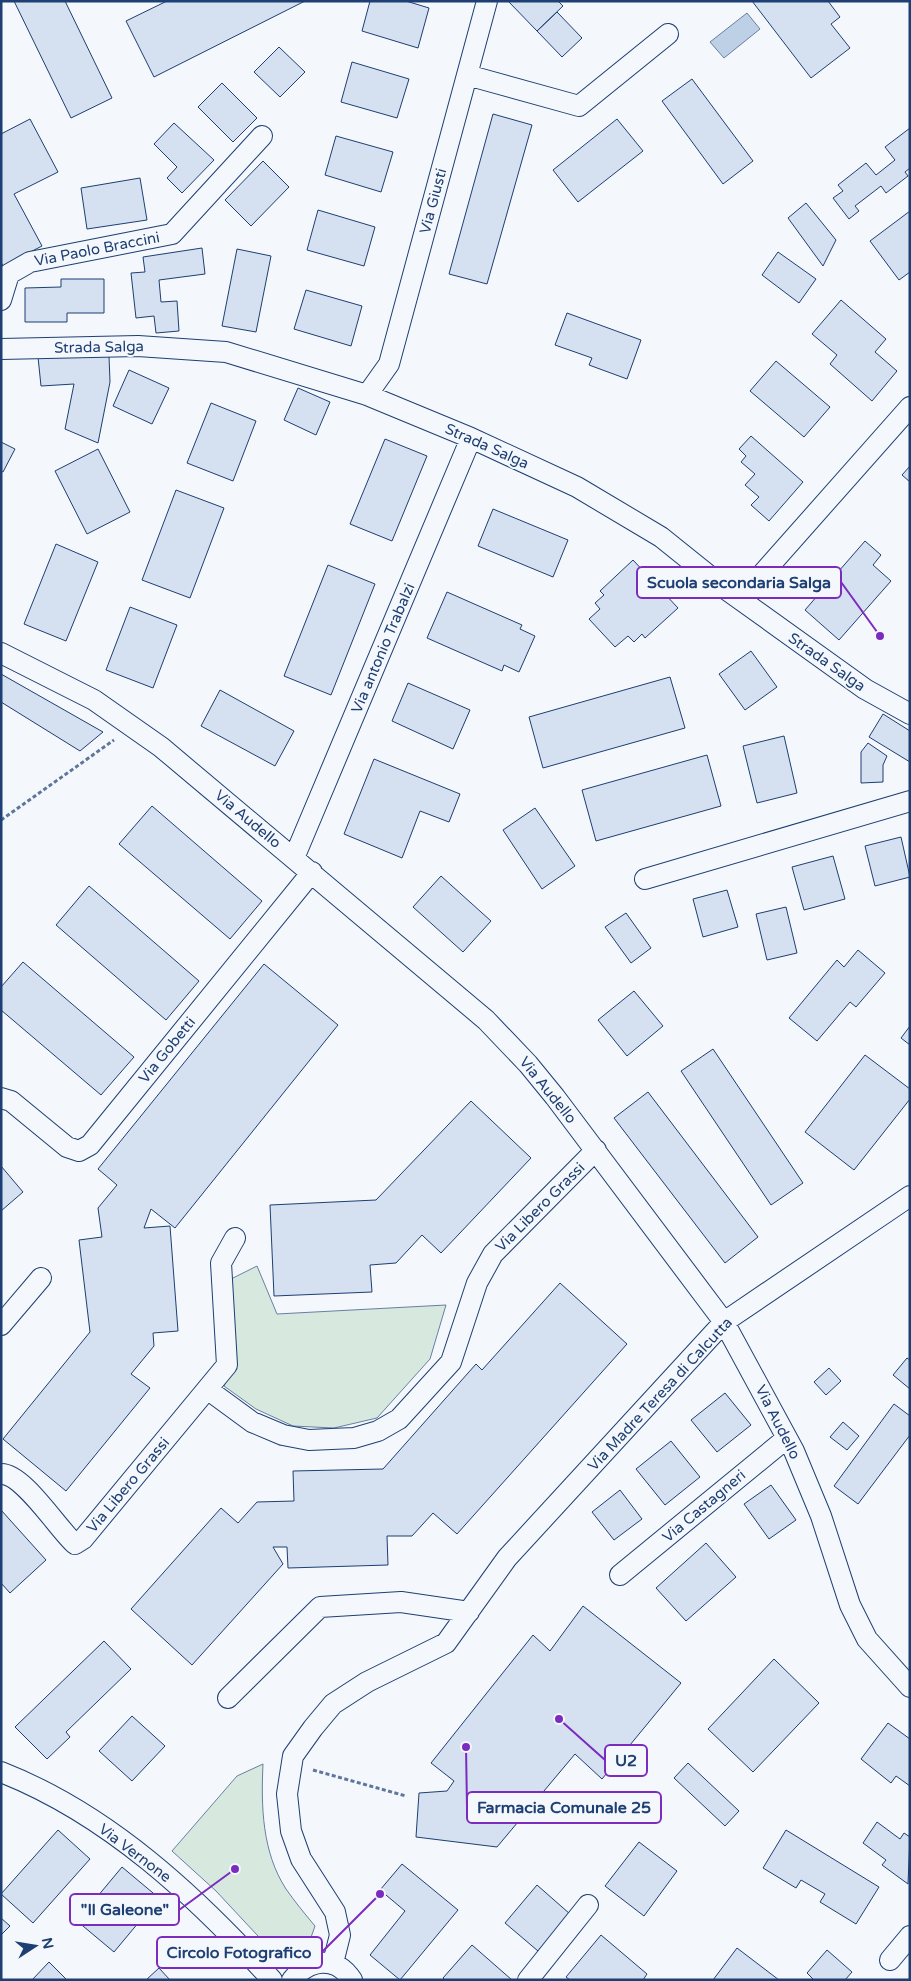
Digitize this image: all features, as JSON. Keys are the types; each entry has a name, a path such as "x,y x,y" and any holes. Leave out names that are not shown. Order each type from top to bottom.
{"street":[{"name":"Via Giusti","path":"367,395 389,364 487,1"},
{"path":"467,75 579,106 668,34"},
{"name":"Via Paolo Braccini","path":"1,300 9,274 30,262 172,234 262,136"},
{"name":"Strada Salga","path":"1,348 138,346 226,352 367,395 471,438 577,487 661,537 740,599 865,689 910,714"},
{"path":"740,599 910,407"},
{"name":"Via antonio Trabalzi","path":"294,858 471,438"},
{"name":"Via Audello","path":"1,653 94,700 161,747 486,1020 528,1064 596,1150 724,1322 787,1438 821,1516 850,1605 867,1639 910,1687"},
{"path":"645,879 910,801"},
{"name":"Via Gobetti","path":"1,1098 11,1101 66,1147 79,1151 90,1145 312,872"},
{"name":"Via Libero Grassi","path":"207,1389 252,1422 283,1435 309,1440 354,1438 378,1431 399,1419 451,1362 477,1283 493,1254 596,1150"},
{"name":"Via Madre Teresa di Calcutta","path":"333,1963 340,1936 335,1912 312,1878 291,1831 287,1794 293,1756 313,1728 333,1704 367,1682 446,1643 507,1558 724,1322 910,1196"},
{"name":"Via Libero Grassi","path":"1,1474 6,1474 20,1481 75,1544 83,1539 227,1365 221,1263 235,1238"},
{"path":"1,1325 41,1278"},
{"name":"Via Castagneri","path":"620,1575 787,1438"},
{"path":"228,1698 320,1607 401,1602 469,1612"},
{"name":"Via Vernone","path":"1,1772 34,1785 120,1839 157,1867 196,1901 272,1980"},
{"path":"528,1980 588,1905"},
{"path":"890,1960 910,1936"},
{"path":"292,1980 299,1971 321,1962 333,1963 347,1972 352,1980"}],"path":[{"path":"1,820 133,727"},
{"path":"292,1764 406,1796"}],"shaded area":[{"path":"257,1266 277,1314 446,1305 430,1359 377,1418 334,1428 293,1426 256,1409 224,1386 232,1369 227,1281"},
{"path":"263,1764 263,1812 272,1860 286,1889 315,1926 309,1943 292,1954 276,1951 258,1936 216,1891 172,1851 237,1776"}],"water":[{"path":"747,13 760,29 724,58 710,42"}],"building":[{"path":"14,1 65,1 112,98 71,118"},
{"path":"167,1 305,1 154,77 126,21"},
{"path":"370,1 406,1 429,8 418,48 362,31"},
{"path":"508,1 558,1 563,6 537,31"},
{"path":"752,1 828,1 840,17 831,24 850,48 811,78"},
{"path":"557,12 582,38 562,57 537,31"},
{"path":"279,47 305,72 280,97 254,72"},
{"path":"352,62 409,79 397,118 341,102"},
{"path":"692,79 753,161 723,184 662,101"},
{"path":"222,83 257,118 233,142 198,107"},
{"path":"493,114 532,125 487,284 449,274"},
{"path":"30,119 58,172 14,194 42,246 3,266 1,262 1,134"},
{"path":"617,119 643,151 578,202 553,170"},
{"path":"174,123 214,160 182,193 167,178 177,167 154,144"},
{"path":"910,128 910,168 905,172 908,176 886,193 881,186 855,206 859,211 849,219 833,198 843,191 838,185 866,163 876,175 895,160 885,147"},
{"path":"336,136 393,152 381,192 325,175"},
{"path":"263,161 289,187 251,226 225,200"},
{"path":"140,178 147,220 87,229 81,188"},
{"path":"806,203 836,240 823,266 788,218"},
{"path":"318,210 375,227 364,266 307,250"},
{"path":"910,211 910,272 899,280 870,241"},
{"path":"202,248 205,274 159,280 161,302 177,301 179,331 156,333 154,316 136,318 131,273 145,272 143,257"},
{"path":"237,249 271,256 256,332 222,326"},
{"path":"778,252 816,279 799,303 762,275"},
{"path":"61,279 104,279 104,313 67,313 67,322 25,322 25,288 61,287"},
{"path":"306,290 362,306 351,346 294,329"},
{"path":"841,300 886,339 875,352 897,371 872,401 830,364 837,355 812,334"},
{"path":"567,313 641,340 627,379 589,365 592,358 555,345"},
{"path":"109,356 110,382 98,443 65,429 74,384 41,386 38,357"},
{"path":"776,361 830,407 804,437 750,391"},
{"path":"129,370 169,388 152,424 113,406"},
{"path":"298,388 330,402 316,435 284,420"},
{"path":"211,403 256,421 233,481 187,463"},
{"path":"751,436 803,482 769,521 751,505 759,497 745,485 755,474 741,462 746,456 739,449"},
{"path":"385,439 427,456 392,541 350,524"},
{"path":"1,442 15,449 3,472 1,471"},
{"path":"98,449 130,512 87,534 55,471"},
{"path":"910,466 910,482 902,475"},
{"path":"176,490 224,508 190,598 142,580"},
{"path":"493,509 568,540 553,577 478,546"},
{"path":"865,541 881,555 873,565 891,581 839,640 805,610"},
{"path":"56,544 98,562 66,641 24,624"},
{"path":"633,560 678,608 645,638 642,634 634,642 628,636 615,647 589,619 600,609 595,603 604,595 600,591"},
{"path":"328,565 375,584 331,695 284,676"},
{"path":"447,592 522,625 520,629 535,636 519,672 504,665 502,671 427,638"},
{"path":"130,607 177,625 153,688 106,670"},
{"path":"751,651 777,687 745,710 719,674"},
{"path":"1,674 103,732 80,751 1,702"},
{"path":"670,677 685,728 543,768 529,717"},
{"path":"408,683 470,710 453,749 392,721"},
{"path":"220,690 294,731 275,766 201,726"},
{"path":"883,714 910,731 910,762 869,737"},
{"path":"784,736 797,793 757,803 743,746"},
{"path":"868,743 887,756 883,765 883,782 861,783 861,752"},
{"path":"707,755 721,806 596,841 582,790"},
{"path":"374,759 460,794 449,822 420,811 402,858 344,834"},
{"path":"152,806 262,901 230,939 119,844"},
{"path":"535,808 575,866 542,889 503,830"},
{"path":"901,837 910,877 875,886 865,846"},
{"path":"833,856 845,899 804,910 792,867"},
{"path":"441,876 491,921 463,952 413,907"},
{"path":"89,886 199,981 166,1020 56,925"},
{"path":"727,890 738,927 703,937 693,899"},
{"path":"786,907 797,953 767,960 756,914"},
{"path":"626,913 651,948 631,963 605,927"},
{"path":"858,950 885,973 856,1007 850,1002 817,1041 789,1018 837,960 844,967"},
{"path":"23,962 134,1057 101,1095 1,1010 1,987"},
{"path":"264,964 338,1025 175,1228 151,1209 144,1228 170,1226 178,1331 153,1333 154,1346 131,1374 150,1388 66,1491 3,1439 90,1332 79,1240 102,1237 98,1208 117,1185 98,1169"},
{"path":"634,991 663,1026 627,1056 598,1020"},
{"path":"910,1026 910,1045 901,1038"},
{"path":"713,1049 803,1183 771,1205 681,1071"},
{"path":"865,1055 910,1089 910,1099 854,1170 805,1132"},
{"path":"648,1092 758,1237 725,1263 614,1118"},
{"path":"471,1101 531,1158 441,1253 422,1235 396,1263 370,1265 372,1292 274,1296 270,1205 376,1200"},
{"path":"1,1166 23,1192 1,1211"},
{"path":"560,1283 627,1344 457,1534 433,1513 412,1536 387,1536 388,1565 288,1568 287,1547 273,1547 283,1564 192,1665 131,1609 221,1508 238,1523 257,1502 294,1501 293,1471 383,1469 476,1364 482,1370"},
{"path":"907,1358 910,1360 910,1389 893,1375"},
{"path":"829,1368 841,1381 826,1395 814,1382"},
{"path":"725,1393 751,1425 717,1452 691,1420"},
{"path":"894,1404 910,1416 910,1435 858,1504 834,1486"},
{"path":"843,1422 859,1436 847,1450 830,1437"},
{"path":"671,1441 700,1477 665,1505 636,1469"},
{"path":"771,1485 796,1520 769,1539 744,1504"},
{"path":"620,1490 642,1519 614,1540 592,1512"},
{"path":"1,1510 46,1560 10,1593 1,1583"},
{"path":"706,1543 736,1577 686,1621 656,1588"},
{"path":"583,1606 681,1683 602,1779 575,1754 497,1847 416,1837 419,1793 447,1791 454,1781 431,1763 533,1635 550,1651"},
{"path":"104,1641 131,1669 66,1732 70,1737 47,1759 15,1727"},
{"path":"774,1659 819,1703 753,1772 708,1729"},
{"path":"132,1716 165,1746 132,1781 99,1751"},
{"path":"888,1723 910,1739 910,1786 896,1776 891,1783 861,1759"},
{"path":"688,1763 739,1811 725,1826 674,1778"},
{"path":"877,1822 900,1839 904,1833 910,1837 908,1884 882,1865 886,1860 863,1843"},
{"path":"58,1830 90,1859 33,1923 1,1894"},
{"path":"786,1830 879,1887 856,1924 820,1902 825,1894 801,1880 796,1888 763,1868"},
{"path":"639,1842 677,1871 644,1916 605,1886"},
{"path":"402,1864 458,1910 400,1980 370,1955 405,1911 380,1890"},
{"path":"122,1867 159,1898 114,1952 77,1921"},
{"path":"537,1885 570,1914 538,1951 505,1923"},
{"path":"1,1918 10,1926 1,1935"},
{"path":"601,1935 647,1974 643,1980 570,1980 566,1977"},
{"path":"472,1945 512,1980 445,1980 443,1978"},
{"path":"737,1948 779,1980 713,1980"},
{"path":"827,1950 852,1972 845,1980 814,1980 807,1973"},
{"path":"49,1962 67,1980 32,1980"},
{"path":"159,1968 170,1980 146,1980"}],"place":[{"name":"Scuola secondaria Salga","path":"880,636"},
{"name":"U2","path":"559,1719"},
{"name":"Farmacia Comunale 25","path":"466,1747"},
{"name":"\"Il Galeone\"","path":"235,1869"},
{"name":"Circolo Fotografico","path":"380,1894"}]}
